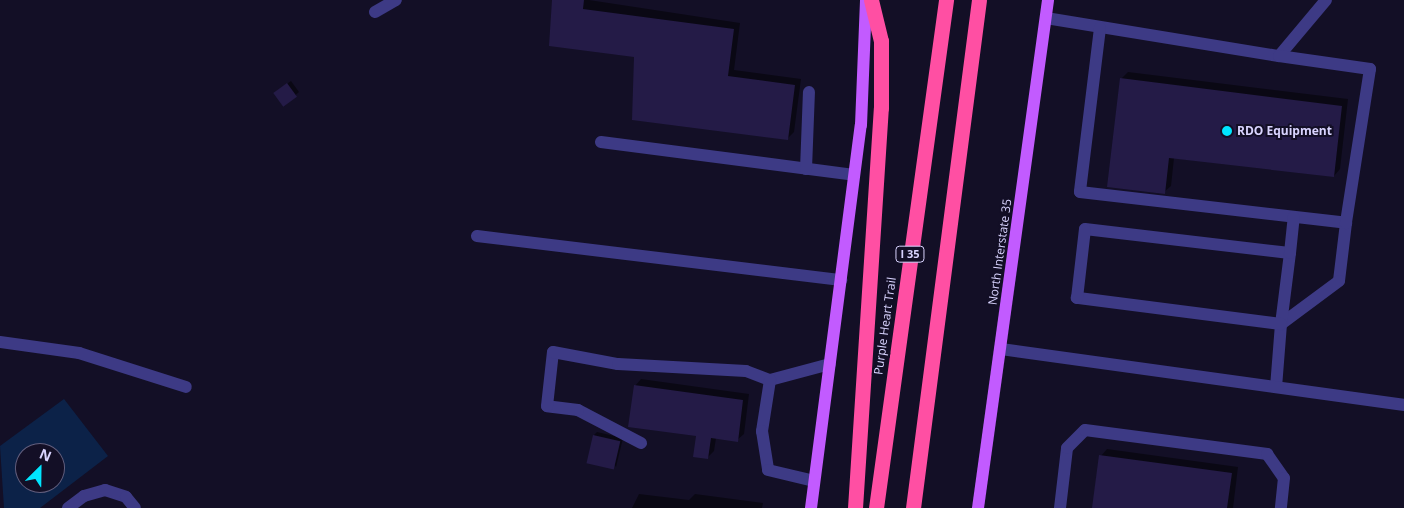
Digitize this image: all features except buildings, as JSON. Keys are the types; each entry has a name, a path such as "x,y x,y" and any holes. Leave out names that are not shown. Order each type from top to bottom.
{"highway":[{"path":"855,508 881,108 881,41 872,0"},
{"name":"Purple Heart Trail","path":"876,508 946,0"},
{"path":"913,508 979,0"}],"main road":[{"path":"811,508 854,175 866,0"},
{"name":"North Interstate 35","path":"978,508 1048,0"}],"lane":[{"path":"375,12 396,0"},
{"path":"1279,56 1326,0"},
{"path":"1046,18 1370,69 1339,281 1281,324 1077,298 1086,229 1290,254"},
{"path":"1100,28 1080,192 1346,223"},
{"path":"806,169 809,92"},
{"path":"601,142 854,175"},
{"path":"1276,387 1281,324 1294,217"},
{"path":"477,236 841,280"},
{"path":"0,342 79,353 186,387"},
{"path":"1001,349 1404,405"},
{"path":"641,443 578,410 547,406 553,352 618,364 746,371 770,380 830,364"},
{"path":"770,380 762,431 768,470 814,482"},
{"path":"1060,508 1067,448 1085,430 1267,454 1284,478 1281,508"},
{"path":"68,508 84,496 105,490 126,497 135,508"}],"water":[{"path":"64,399 108,456 65,489 65,443 15,443 15,493 60,493 40,508 4,508 0,446"}],"place":[{"name":"RDO Equipment","path":"1227,131"}]}
